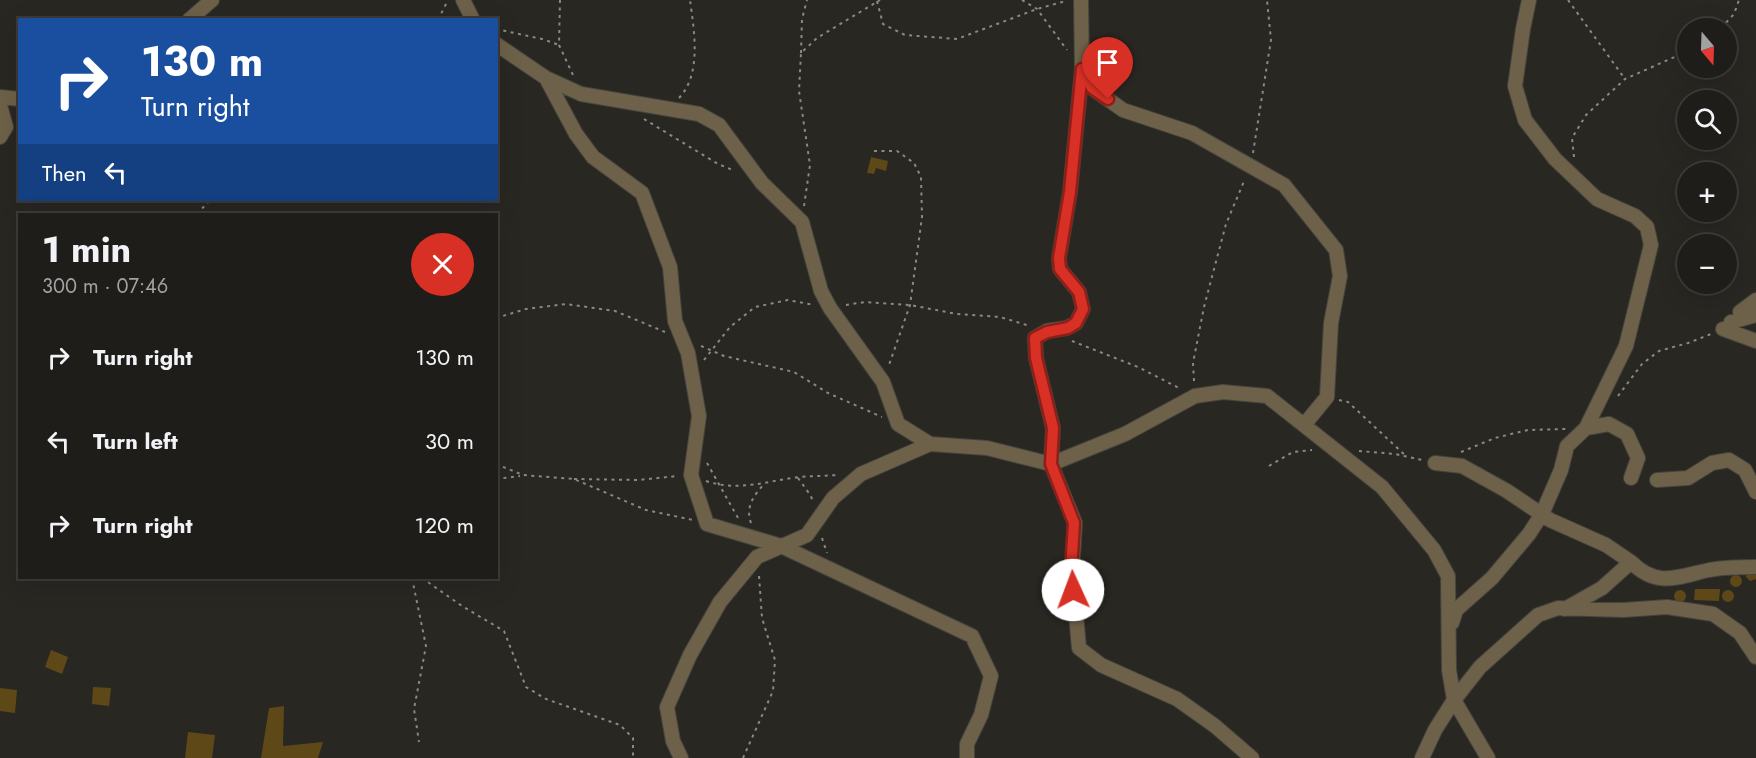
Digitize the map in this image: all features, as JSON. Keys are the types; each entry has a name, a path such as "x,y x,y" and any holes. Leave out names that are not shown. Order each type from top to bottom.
{"street":[{"path":"191,18 212,0"},
{"path":"463,0 472,18"},
{"path":"1081,0 1082,69 1070,192 1059,258 1060,269 1079,292 1083,309 1076,323 1068,328 1047,332 1035,338 1036,358 1053,428 1051,464 1074,523 1071,570 1079,648 1101,665 1178,699 1215,726 1252,758"},
{"path":"1449,634 1456,610 1492,578 1529,534 1542,514 1557,480 1567,446 1586,428 1626,346 1651,245 1647,227 1635,216 1597,200 1555,159 1525,120 1515,86 1529,0"},
{"path":"498,45 546,78 581,94 699,114 719,125 762,183 802,222 821,291 830,308 883,382 898,424 930,444"},
{"path":"1082,69 1092,88 1123,110 1191,133 1284,185 1336,249 1340,276 1331,323 1327,397 1304,425"},
{"path":"546,78 576,134 593,157 642,193 670,267 675,321 688,354 699,416 691,475 707,524 781,546 972,636 991,676 981,715 967,744 967,758"},
{"path":"0,97 18,99"},
{"path":"0,105 6,127 0,137"},
{"path":"1731,321 1756,300"},
{"path":"1731,321 1756,315"},
{"path":"1731,321 1756,341"},
{"path":"681,758 673,741 667,707 690,655 720,602 758,557 807,535 833,498 861,474 930,444 987,448 1051,464 1125,434 1195,396 1223,392 1267,396 1382,487 1434,550 1448,576 1449,670 1454,700 1488,758"},
{"path":"1586,428 1609,424 1627,434 1638,458 1630,478"},
{"path":"1657,480 1688,478 1712,462 1729,460 1745,470 1756,492"},
{"path":"1435,463 1462,466 1542,514 1606,545 1651,577 1661,579 1722,568 1756,567"},
{"path":"1565,609 1602,588 1631,562"},
{"path":"1422,758 1435,730 1454,700 1480,667 1538,615 1558,608 1623,610 1667,606 1713,614 1740,633 1756,657"}],"path":[{"path":"439,18 448,0"},
{"path":"668,109 687,89 693,66 694,30 690,0"},
{"path":"802,222 810,165 799,91 802,19 807,0"},
{"path":"1022,0 1037,9 1082,69"},
{"path":"801,53 817,38 878,1 883,24 905,35 957,39 1037,9 1072,0"},
{"path":"1195,396 1193,363 1204,307 1226,224 1251,166 1271,40 1267,0"},
{"path":"1568,0 1624,79"},
{"path":"1730,18 1739,0"},
{"path":"498,28 559,45"},
{"path":"1578,181 1572,138 1586,115 1624,79 1677,56"},
{"path":"874,151 897,151 914,163 921,177 922,217 910,305 883,382"},
{"path":"198,213 209,201"},
{"path":"704,360 730,327 755,307 788,300 830,308 865,302 910,305 957,314 1000,317 1047,332 1138,367 1195,396"},
{"path":"498,317 525,309 566,304 615,311 724,356 794,372 828,393 898,424"},
{"path":"1327,397 1348,402 1408,457"},
{"path":"695,442 748,536"},
{"path":"498,465 523,475"},
{"path":"498,479 523,475 638,480 691,475 720,485 742,487 798,478 861,474"},
{"path":"574,479 646,510 707,524"},
{"path":"764,541 755,531 750,519 749,507 755,493 765,483"},
{"path":"743,758 773,692 775,660 762,618 758,557"},
{"path":"412,579 426,646 414,709 419,742"},
{"path":"423,579 504,631 526,687 546,699 620,724 633,738 633,758"}],"building":[{"path":"871,157 888,161 886,171 876,168 874,174 867,173"},
{"path":"1756,570 1756,579 1750,581 1746,577 1746,572"},
{"path":"1738,575 1742,581 1738,587 1734,587 1730,579"},
{"path":"1695,589 1720,589 1719,601 1694,600"},
{"path":"1682,590 1686,596 1682,602 1678,602 1674,594"},
{"path":"1730,590 1734,596 1730,602 1726,602 1722,594"},
{"path":"51,650 68,657 62,674 45,667"},
{"path":"93,687 111,688 109,706 92,704"},
{"path":"0,688 17,690 15,713 0,711"},
{"path":"284,706 283,746 323,742 318,758 261,758 269,708"},
{"path":"188,732 215,735 212,758 185,758"}],"route":[{"path":"1073,590 1071,570 1074,523 1051,464 1053,428 1036,358 1035,338 1047,332 1068,328 1076,323 1083,309 1079,292 1060,269 1059,258 1070,192 1082,69 1092,88 1108,99"}]}
